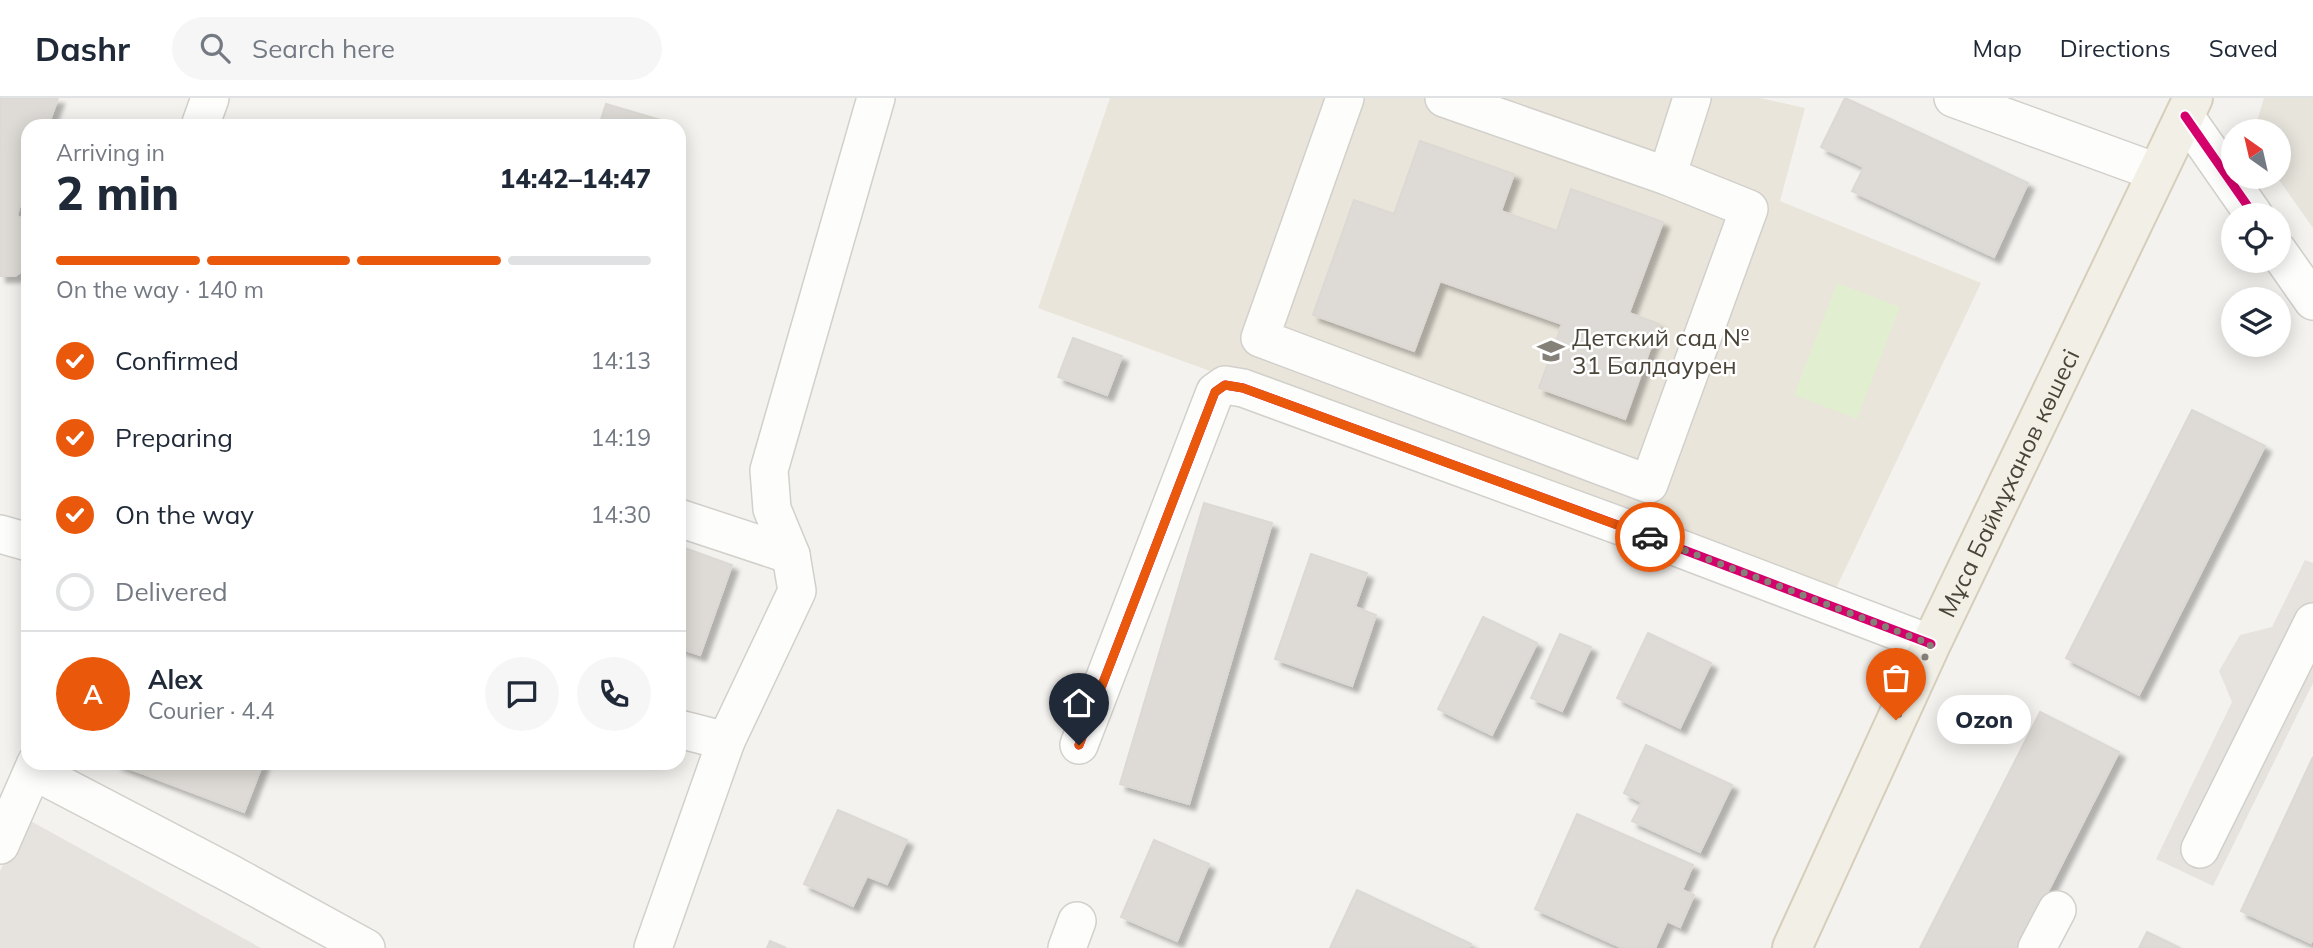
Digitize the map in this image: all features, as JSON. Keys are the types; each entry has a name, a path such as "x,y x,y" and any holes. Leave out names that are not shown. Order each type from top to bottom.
{"main road":[{"name":"Мұса Баймұханов көшесі","path":"1791,948 1931,644 2189,107"}],"street":[{"path":"202,119 210,98"},
{"path":"653,948 726,741 797,591 791,555 772,509 769,470 876,98"},
{"path":"1243,388 1345,98"},
{"path":"1444,98 1667,176 1749,209 1634,531"},
{"path":"1667,176 1692,98"},
{"path":"1953,98 2156,172"},
{"path":"2189,107 2247,203"},
{"path":"2291,270 2313,301"},
{"path":"1260,338 1649,484"},
{"path":"1079,745 1215,392 1225,385 1243,388 1634,531 1931,644"},
{"path":"686,519 791,555"},
{"path":"0,534 21,540"},
{"path":"2200,849 2313,622"},
{"path":"686,731 726,741"},
{"path":"0,845 34,770"},
{"path":"40,770 366,948"},
{"path":"2038,948 2057,910"}],"shaded area":[{"name":"Детский сад № 31 Балдаурен","path":"1110,98 1760,98 1805,108 1780,201 1981,283 1831,599 1038,308"},
{"path":"2264,98 2313,98 2313,228 2285,189 2291,189 2291,119 2258,119"},
{"path":"2305,560 2313,563 2313,683 2213,886 2156,859 2232,702 2219,671 2240,635 2272,627"},
{"path":"25,818 261,948 0,948 0,871"}],"green space":[{"path":"1837,283 1900,307 1857,419 1794,395"}],"building":[{"path":"0,98 58,98 50,119 21,119 21,207 17,216 21,218 21,272 15,276 0,276"},
{"path":"1845,98 2028,183 1994,257 1852,191 1864,167 1821,147"},
{"path":"606,104 657,119 601,119"},
{"path":"1420,141 1514,174 1501,211 1557,231 1571,189 1663,222 1629,313 1659,324 1625,419 1539,388 1562,324 1440,281 1414,351 1313,315 1354,200 1394,214"},
{"path":"1073,338 1122,356 1107,395 1058,377"},
{"path":"2192,410 2265,446 2139,695 2066,658"},
{"path":"1204,503 1272,523 1189,804 1120,784"},
{"path":"686,549 732,565 700,655 686,650"},
{"path":"1311,554 1367,573 1355,607 1376,615 1352,686 1275,659"},
{"path":"1483,617 1537,643 1492,735 1438,709"},
{"path":"1648,633 1711,663 1680,728 1617,698"},
{"path":"1560,634 1591,647 1562,711 1531,698"},
{"path":"2040,712 2119,752 2019,948 1920,948"},
{"path":"1646,745 1732,785 1700,852 1632,821 1642,802 1624,793"},
{"path":"2313,757 2313,939 2311,943 2241,911"},
{"path":"133,770 260,770 244,812"},
{"path":"838,810 907,840 887,884 867,876 853,906 804,884"},
{"path":"1577,814 1693,865 1682,890 1694,895 1680,927 1667,921 1655,948 1623,948 1535,909"},
{"path":"1154,840 1209,864 1177,941 1121,917"},
{"path":"1357,890 1471,944 1469,948 1330,948"},
{"path":"2147,932 2180,948 2139,948"},
{"path":"770,941 786,948 767,948"}],"cycle path":[{"path":"2185,116 2246,203"},
{"path":"1079,745 1215,392 1225,385 1243,388 1634,531 1931,644"}],"way so far":[{"path":"1650,537 1931,644 1896,720"}],"place":[{"name":"Детский сад № 31 Балдаурен","path":"1551,351"},
{"name":"Ozon","path":"1896,720"}],"route":[{"path":"1079,745 1215,392 1225,385 1243,388 1650,537"}]}
